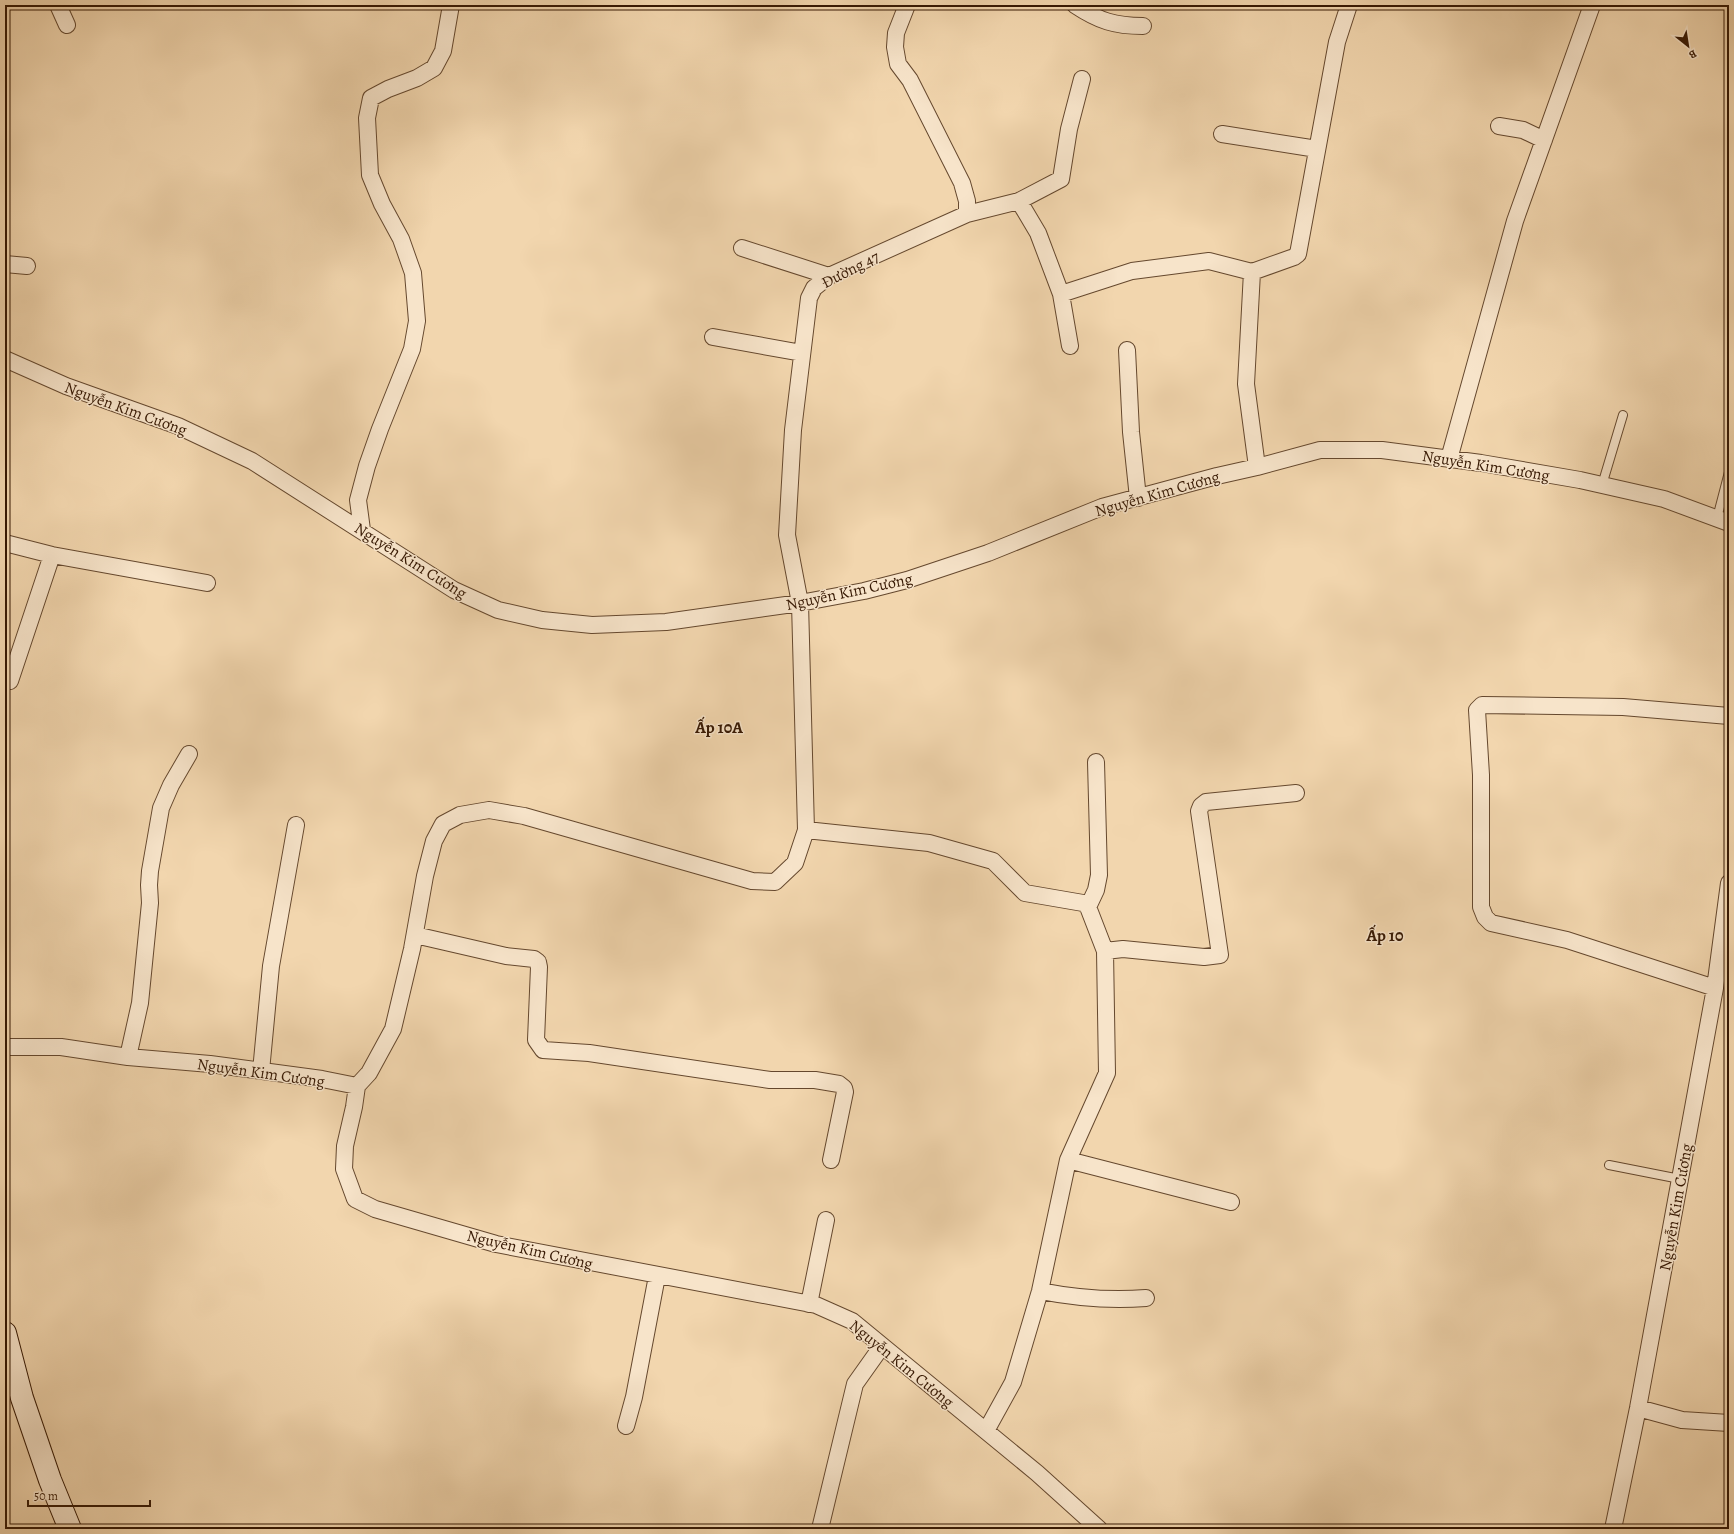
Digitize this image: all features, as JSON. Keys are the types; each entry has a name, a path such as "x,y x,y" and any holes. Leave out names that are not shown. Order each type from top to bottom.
{"main road":[{"path":"5,1333 22,1398 50,1480 70,1529"}],"street":[{"path":"58,5 67,25"},
{"path":"362,530 358,500 367,466 412,349 417,321 413,274 401,240 382,204 370,175 367,118 371,98 388,89 417,78 434,68 443,51 451,5"},
{"path":"907,5 896,34 895,47 898,64 910,80 962,183 967,201 968,214"},
{"path":"1076,5 1092,16 1121,26 1143,26"},
{"path":"1061,294 1132,271 1209,261 1252,272 1294,257 1298,254 1337,42 1349,5"},
{"path":"1449,459 1515,221 1592,5"},
{"name":"Đường 47","path":"357,1086 369,1073 393,1029 415,935 425,876 434,841 443,824 460,815 489,810 524,816 752,881 775,882 795,863 806,830 800,603 787,535 793,430 810,298 814,288 829,276 968,214 1019,201 1061,179 1069,129 1082,79"},
{"path":"1500,126 1523,130 1544,140"},
{"path":"1222,134 1317,148"},
{"path":"1019,201 1038,233 1061,294 1070,346"},
{"path":"742,248 829,276"},
{"path":"5,264 27,266"},
{"path":"1252,272 1246,384 1257,467"},
{"path":"713,337 802,353"},
{"path":"1127,350 1131,432 1138,498"},
{"name":"Nguyễn Kim Cương","path":"5,359 66,386 178,426 252,460 454,590 498,610 542,620 592,626 666,622 800,603 864,591 908,580 988,553 1102,507 1320,450 1382,450 1488,464 1602,485 1664,499 1723,520"},
{"path":"5,543 52,555 207,583"},
{"path":"10,681 52,555"},
{"path":"1715,988 1567,940 1491,923 1484,918 1481,907 1481,775 1477,710 1482,705 1616,707 1729,716"},
{"path":"128,1058 140,1003 150,903 150,871 161,808 171,785 189,754"},
{"path":"1088,907 1096,890 1099,874 1096,762"},
{"path":"1105,951 1123,949 1204,957 1220,956 1199,811 1201,806 1206,802 1296,793"},
{"path":"261,1071 271,966 296,825"},
{"path":"806,830 929,843 993,861 1025,893 1083,903 1088,907 1105,951 1107,1073 1068,1160 1040,1291 1013,1382 986,1431"},
{"name":"Nguyễn Kim Cương","path":"1613,1529 1638,1408 1715,988 1729,883"},
{"path":"415,935 506,956 534,959 538,962 536,1040 542,1050 596,1054 770,1080 815,1080 839,1084 844,1088 845,1092 831,1160"},
{"name":"Nguyễn Kim Cương","path":"5,1047 61,1047 128,1058 210,1064 322,1079 357,1086 345,1146 344,1169 355,1199 375,1209 496,1244 809,1304 852,1321 1037,1473 1099,1529"},
{"path":"1068,1160 1231,1202"},
{"path":"809,1304 826,1220"},
{"path":"626,1426 634,1397 657,1276"},
{"path":"1040,1291 1073,1297 1122,1300 1146,1298"},
{"path":"820,1529 855,1384 882,1346"},
{"path":"1638,1408 1682,1420 1729,1423"}],"lane":[{"path":"1602,485 1623,415"},
{"path":"1723,520 1729,472"},
{"path":"1609,1165 1680,1178"}],"district":[{"name":"Ấp 10A","path":"719,727"},
{"name":"Ấp 10","path":"1385,935"}]}
